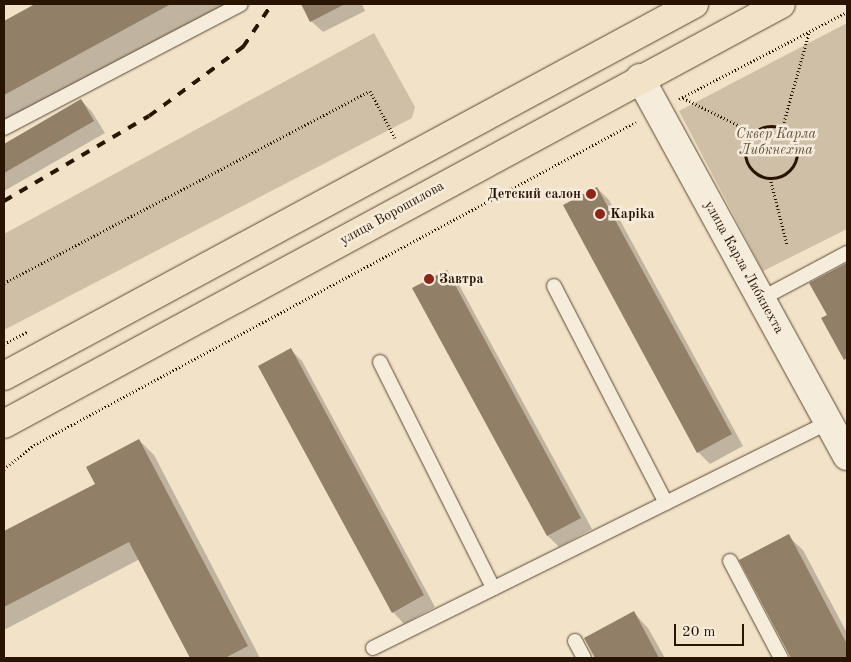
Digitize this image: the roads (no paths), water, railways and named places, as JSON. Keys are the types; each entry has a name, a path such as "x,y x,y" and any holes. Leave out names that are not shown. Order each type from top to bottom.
{"main road":[{"path":"4,376 694,4"},
{"name":"улица Ворошилова","path":"4,424 640,78 781,4"}],"street":[{"name":"улица Карла Либкнехта","path":"640,78 847,453"}],"lane":[{"path":"4,128 241,4"},
{"path":"761,299 847,253"},
{"path":"554,286 666,503"},
{"path":"380,362 493,588"},
{"path":"373,648 829,422"},
{"path":"730,562 781,658"},
{"path":"575,641 584,658"}],"railway":[{"path":"4,201 149,116 243,47 272,4"}],"place":[{"name":"Детский салон","path":"591,194"},
{"name":"Kapika","path":"600,214"},
{"name":"Завтра","path":"429,279"}],"park label":[{"name":"Сквер Карла Либкнехта","path":"776,142"}]}
